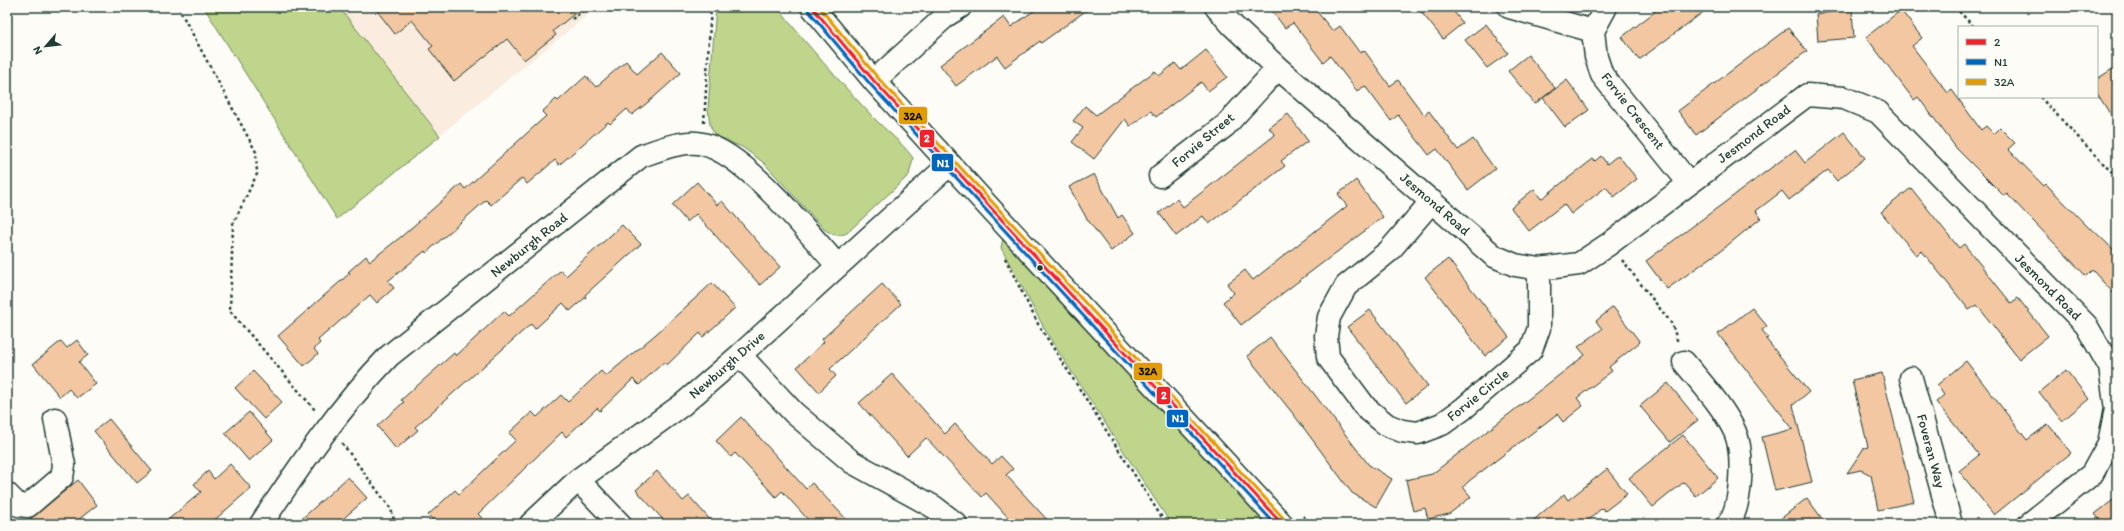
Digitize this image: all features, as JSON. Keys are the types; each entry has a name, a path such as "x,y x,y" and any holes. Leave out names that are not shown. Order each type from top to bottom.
{"street":[{"path":"812,7 874,81 1282,524"},
{"path":"874,81 947,15 960,7"},
{"name":"Jesmond Road","path":"1216,7 1232,25 1278,68 1494,256 1515,265 1539,269 1579,264 1609,244 1807,95 1844,98 1878,112 2086,325 2110,367 2116,409 2109,443 2092,474 2029,524"},
{"path":"1509,7 1593,31 1606,7"},
{"name":"Forvie Crescent","path":"1593,31 1596,57 1602,75 1689,183"},
{"name":"Forvie Street","path":"1160,176 1225,126 1278,68"},
{"name":"Newburgh Road","path":"262,524 329,425 357,389 389,356 641,156 672,145 703,144 728,155 754,175 838,266"},
{"name":"Newburgh Drive","path":"531,524 578,480 682,405 740,356 950,164"},
{"name":"Forvie Circle","path":"1432,201 1389,251 1346,286 1329,317 1326,336 1328,357 1366,408 1387,425 1402,431 1418,433 1442,424 1463,409 1531,350 1539,328 1539,269"},
{"path":"740,356 794,413 852,462 934,507 956,524"},
{"path":"1684,362 1712,396 1736,432 1740,461 1741,489 1733,518 1728,524"},
{"name":"Foveran Way","path":"1911,378 1951,524"},
{"path":"7,494 18,505 28,506 62,477 64,465 55,419"},
{"path":"578,480 620,524"}],"path":[{"path":"178,7 256,152 257,174 232,224 230,311 329,425 391,509 395,524"},
{"path":"572,19 588,7"},
{"path":"703,144 711,7"},
{"path":"1955,7 1973,26"},
{"path":"2041,98 2117,178"},
{"path":"1609,244 1672,324 1684,362"},
{"path":"1002,253 1038,324 1166,524"}],"shaded area":[{"path":"208,7 597,7 337,219 205,9"}],"green space":[{"path":"208,7 339,7 440,136 337,219 205,9"},
{"path":"716,7 777,7 835,76 913,158 909,175 847,233 835,235 824,229 764,163 742,147 719,138 714,134 710,125 708,108"},
{"path":"1003,238 1035,271 1266,524 1171,524 1049,337 1001,248"}],"building":[{"path":"374,7 583,7 553,31 556,35 524,60 507,39 454,81 429,49 433,46 412,20 395,34"},
{"path":"1039,7 1091,7 1041,43 1040,41 1005,67 997,56 956,86 940,65 1004,17 1011,27"},
{"path":"1269,7 1313,7 1333,31 1340,26 1360,53 1364,50 1390,86 1398,80 1424,115 1429,111 1458,150 1473,139 1495,169 1468,190 1437,149 1429,155 1398,115 1391,121 1365,86 1357,91 1330,56 1323,62 1293,23 1285,28"},
{"path":"1417,7 1450,7 1463,23 1443,39"},
{"path":"1661,7 1710,7 1639,60 1622,37"},
{"path":"1852,10 1854,38 1818,41 1816,14"},
{"path":"1901,10 1922,38 1912,46 1948,93 1952,90 1981,130 1986,126 1994,134 2000,128 2015,143 2008,149 2044,186 2046,184 2090,229 2091,228 2117,253 2117,297 2092,270 2086,276 2007,194 2004,196 1957,149 1918,97 1914,100 1866,37"},
{"path":"1486,24 1508,53 1487,68 1465,40"},
{"path":"1788,28 1807,51 1696,135 1678,111"},
{"path":"1206,50 1227,77 1208,91 1201,82 1156,117 1151,111 1130,126 1125,119 1094,159 1072,142 1083,128 1073,121 1085,106 1096,115 1155,71 1159,76 1175,63 1181,70"},
{"path":"662,52 681,73 652,99 632,115 627,109 610,124 608,122 559,165 555,160 527,184 522,178 491,205 486,200 426,253 425,251 388,281 394,288 377,303 370,295 318,340 320,343 314,349 318,354 304,366 278,336 350,273 348,272 366,256 370,261 402,236 461,184 465,189 546,116 542,112 556,99 558,101 586,76 596,87 626,61 637,74"},
{"path":"1528,55 1555,88 1535,104 1508,71"},
{"path":"2117,66 2117,125 2098,95 2098,78"},
{"path":"1567,80 1589,110 1565,127 1543,98"},
{"path":"1288,114 1308,141 1281,161 1285,166 1209,224 1203,216 1176,236 1159,213 1177,199 1183,207 1275,135 1269,128"},
{"path":"1844,132 1865,158 1837,181 1828,170 1789,200 1782,191 1756,211 1761,218 1723,249 1667,289 1646,261 1795,150 1805,163"},
{"path":"1618,155 1637,179 1614,197 1606,187 1571,214 1564,204 1529,231 1511,208 1534,189 1541,199 1593,159 1595,161 1601,156 1607,164"},
{"path":"1094,174 1118,218 1122,215 1135,233 1111,251 1087,219 1069,187"},
{"path":"1356,180 1383,217 1241,325 1223,302 1234,293 1227,284 1245,270 1253,280 1347,206 1338,194"},
{"path":"697,182 717,205 722,201 780,267 760,285 696,214 687,222 672,205"},
{"path":"1911,188 1959,248 1964,244 2011,303 2018,298 2048,336 2019,359 1977,305 1969,310 1922,251 1916,255 1881,212"},
{"path":"622,225 641,244 585,295 586,297 570,311 563,303 535,329 531,324 415,427 418,430 396,449 377,426 404,402 401,400 454,353 456,356 504,311 509,316 561,270 566,276"},
{"path":"1448,259 1509,337 1485,356 1425,277"},
{"path":"712,283 735,308 703,337 700,333 667,365 664,362 639,385 633,379 600,411 597,408 566,437 562,432 478,514 488,524 437,524 428,515 455,490 459,494 516,440 509,433 532,412 537,417 561,395 568,402 601,371 606,376 656,334"},
{"path":"882,284 901,304 830,369 836,376 819,392 797,367 824,342 822,339"},
{"path":"1613,307 1640,342 1609,367 1612,371 1577,398 1583,406 1563,422 1557,414 1469,481 1463,487 1471,497 1449,514 1428,519 1425,508 1413,511 1406,480 1432,474 1585,355 1578,347 1602,329 1596,321"},
{"path":"1752,308 1767,326 1762,330 1768,338 1766,339 1809,392 1793,405 1812,482 1775,491 1762,437 1793,429 1718,334"},
{"path":"1370,310 1428,386 1406,403 1347,327"},
{"path":"1270,337 1369,465 1392,479 1376,507 1352,493 1294,415 1247,356"},
{"path":"77,340 88,355 79,362 96,384 77,398 69,389 60,397 33,364 61,341 67,348"},
{"path":"1966,361 2027,440 2048,424 2071,453 1994,515 1959,471 1979,455 1936,402 1944,395 1937,385"},
{"path":"2066,370 2089,399 2062,421 2039,392"},
{"path":"253,371 282,402 264,419 235,388"},
{"path":"1882,373 1914,502 1878,510 1871,475 1861,470 1847,473 1864,448 1868,447 1852,380"},
{"path":"892,374 945,434 955,424 992,464 1001,456 1013,469 1006,475 1051,524 1014,524 986,493 982,497 926,438 907,456 859,403"},
{"path":"1668,383 1698,420 1670,442 1640,406"},
{"path":"249,412 273,440 249,461 225,433"},
{"path":"741,417 806,489 812,483 851,524 812,524 782,491 776,497 735,453 731,457 716,441"},
{"path":"109,419 152,471 137,483 94,431"},
{"path":"1683,435 1718,478 1696,496 1684,482 1653,507 1629,478"},
{"path":"230,464 251,488 210,524 163,524 201,492 194,484 208,471 214,479"},
{"path":"1607,469 1627,494 1605,511 1602,508 1584,524 1529,524 1564,494 1568,500"},
{"path":"657,471 683,501 689,496 714,524 667,524 636,490"},
{"path":"348,477 367,498 337,524 296,524"},
{"path":"78,480 97,505 73,524 24,524"},
{"path":"2117,497 2117,524 2103,524 2095,514"},
{"path":"1807,498 1826,524 1774,524"}],"transit line":[{"name":"2","path":"812,7 874,81 1282,524"},
{"name":"32A","path":"819,7 878,78 1286,521"},
{"name":"N1","path":"808,10 870,84 1275,524"}]}
